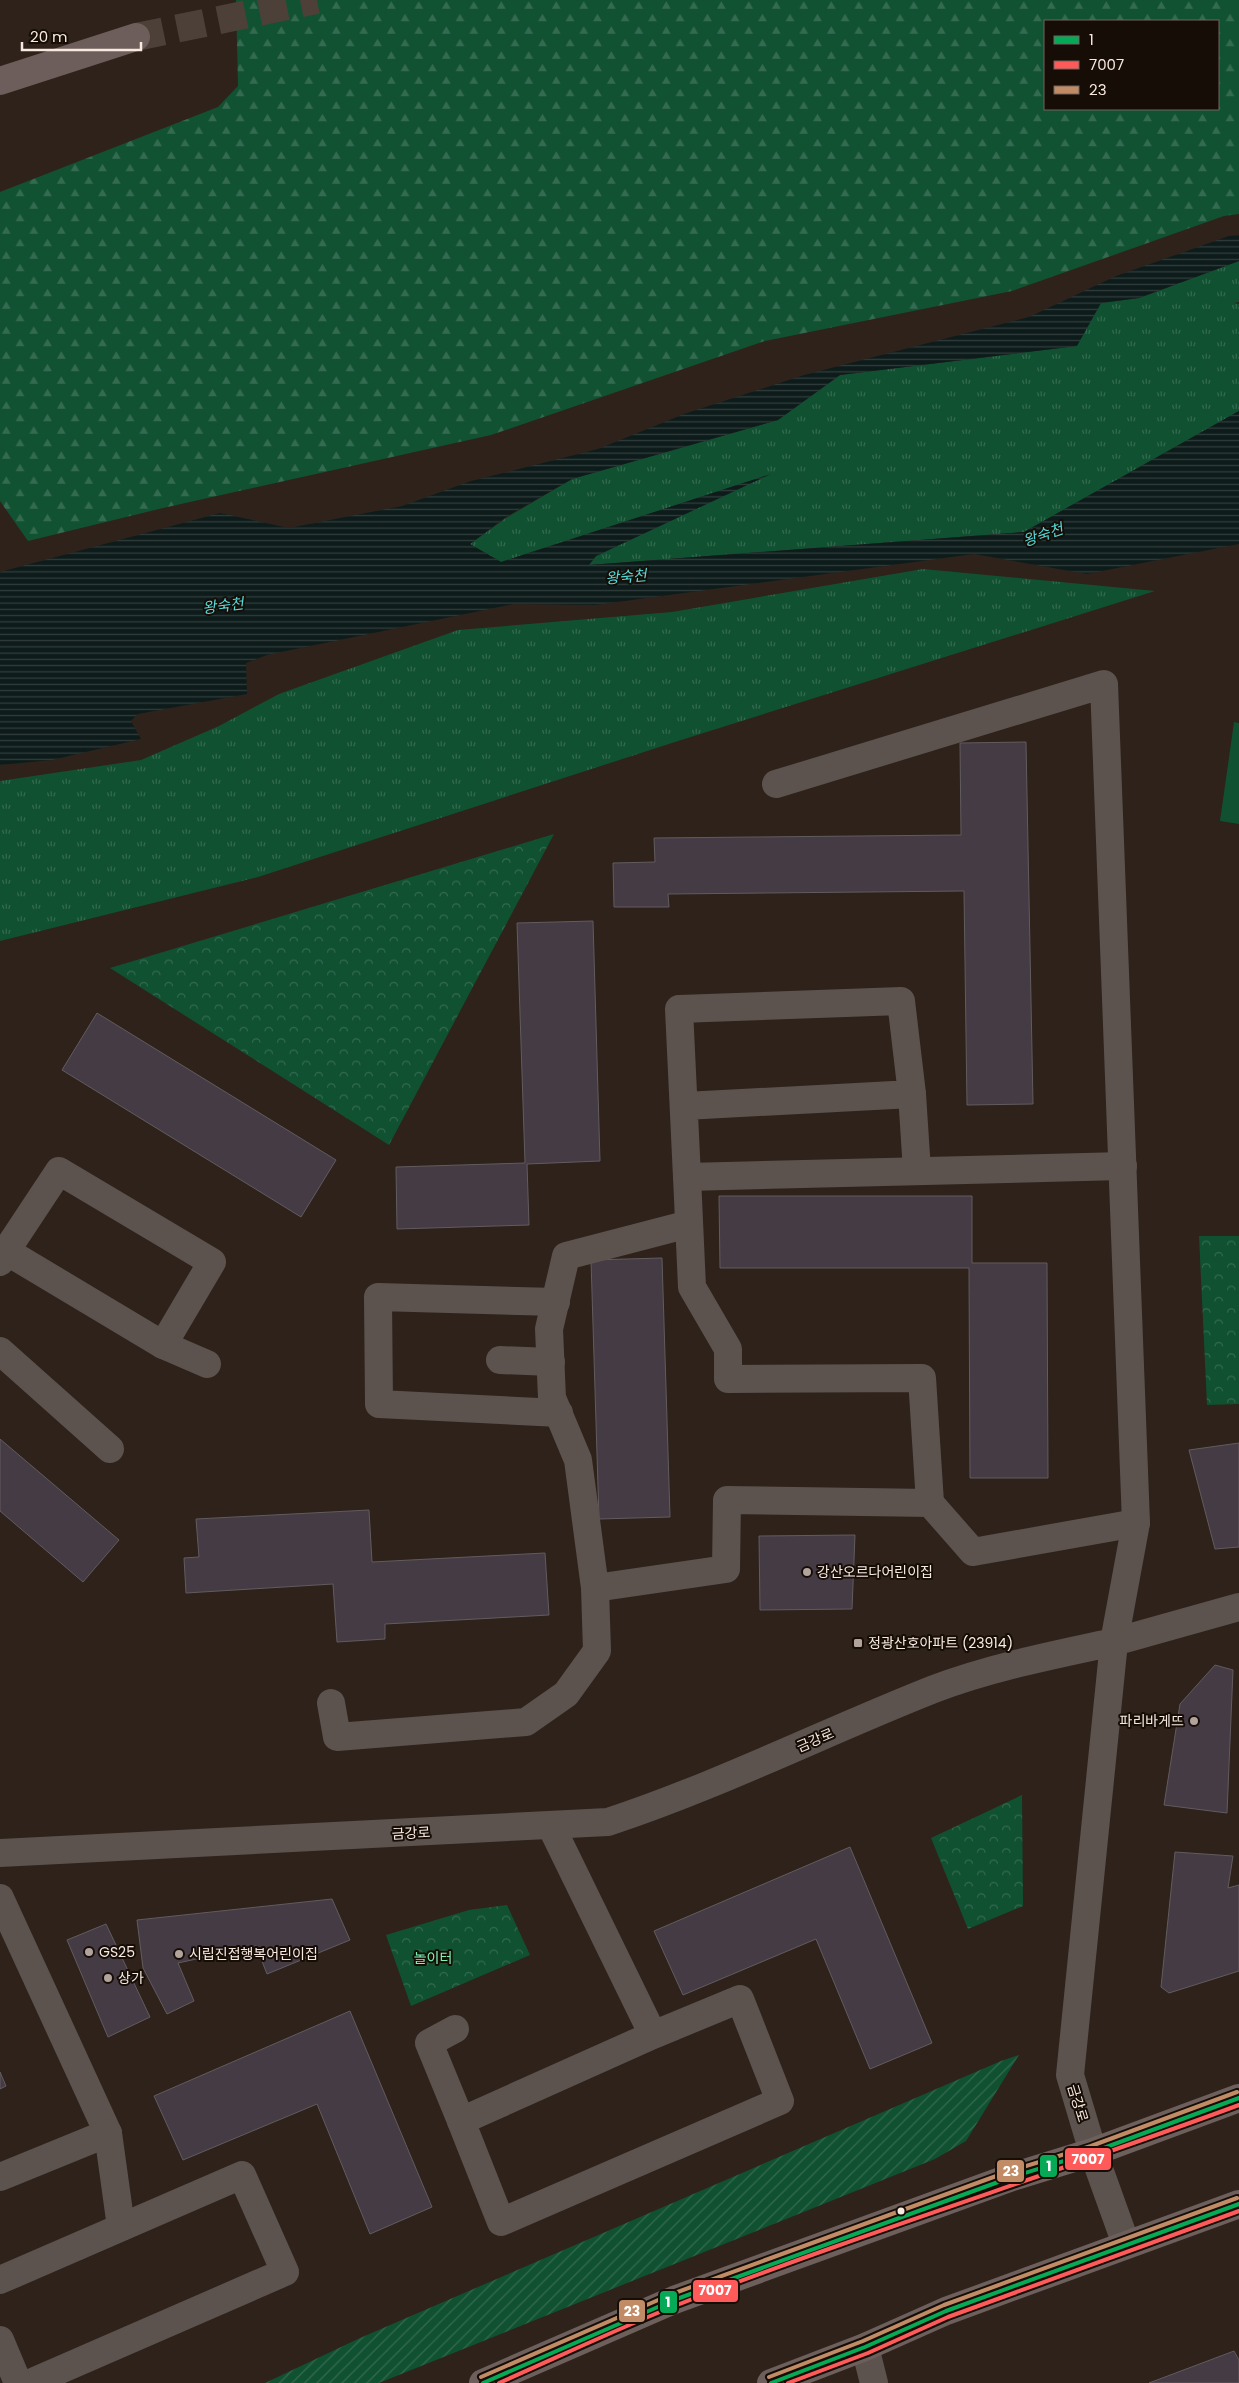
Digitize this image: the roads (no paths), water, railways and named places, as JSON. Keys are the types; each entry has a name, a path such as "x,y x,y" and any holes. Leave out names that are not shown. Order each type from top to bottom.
{"highway":[{"path":"0,81 136,37"}],"main road":[{"path":"483,2383 674,2300 1012,2177 1093,2152 1239,2098"},
{"path":"771,2383 865,2347 946,2311 1239,2204"}],"street":[{"path":"776,784 1104,684 1136,1523 1114,1642 1239,1607"},
{"path":"917,1171 912,1094 901,1001 679,1009 692,1287 728,1350 728,1380 922,1378 930,1503 973,1552 1136,1523"},
{"path":"685,1106 912,1094"},
{"path":"687,1178 1123,1166"},
{"path":"163,1345 212,1262 59,1171 3,1257 163,1345 207,1364"},
{"path":"331,1703 337,1737 526,1722 566,1694 597,1651 594,1588 578,1460 552,1398 549,1330 566,1256 689,1224"},
{"path":"556,1302 378,1297 379,1404 559,1413"},
{"path":"0,1351 110,1449"},
{"path":"500,1360 551,1362"},
{"path":"594,1588 726,1569 727,1500 930,1503"},
{"name":"금강로","path":"0,1853 608,1822 671,1801 936,1689 1026,1660 1114,1642 1070,2075 1093,2152 1126,2244"},
{"path":"551,1826 653,2035"},
{"path":"0,1898 108,2133 121,2227"},
{"path":"456,2029 429,2043 501,2222 780,2100 740,1999 653,2035 461,2121"},
{"path":"0,2178 108,2133"},
{"path":"0,2280 242,2175 285,2272 30,2383"},
{"path":"0,2340 18,2383"},
{"path":"865,2347 874,2383"}],"water":[{"name":"왕숙천","path":"1239,235 1239,261 1139,298 1101,303 1077,346 840,375 778,420 572,479 506,517 470,544 501,562 771,474 596,556 589,565 1024,532 1239,411 1239,544 1087,574 974,554 595,605 514,604 267,655 246,663 247,694 138,714 131,721 141,739 52,760 0,765 0,572 220,513 289,528 402,506 471,481 598,449 684,414 804,375 1029,317 1116,276 1229,236"}],"tunnel":[{"path":"136,37 317,0"}],"place":[{"name":"강산오르다어린이집","path":"807,1572"},
{"name":"정광산호아파트 (23914)","path":"858,1643"},
{"name":"파리바게뜨","path":"1194,1721"},
{"name":"GS25","path":"89,1952"},
{"name":"시립진접행복어린이집","path":"179,1954"},
{"name":"상가","path":"108,1978"}],"park label":[{"name":"놀이터","path":"433,1958"}]}
